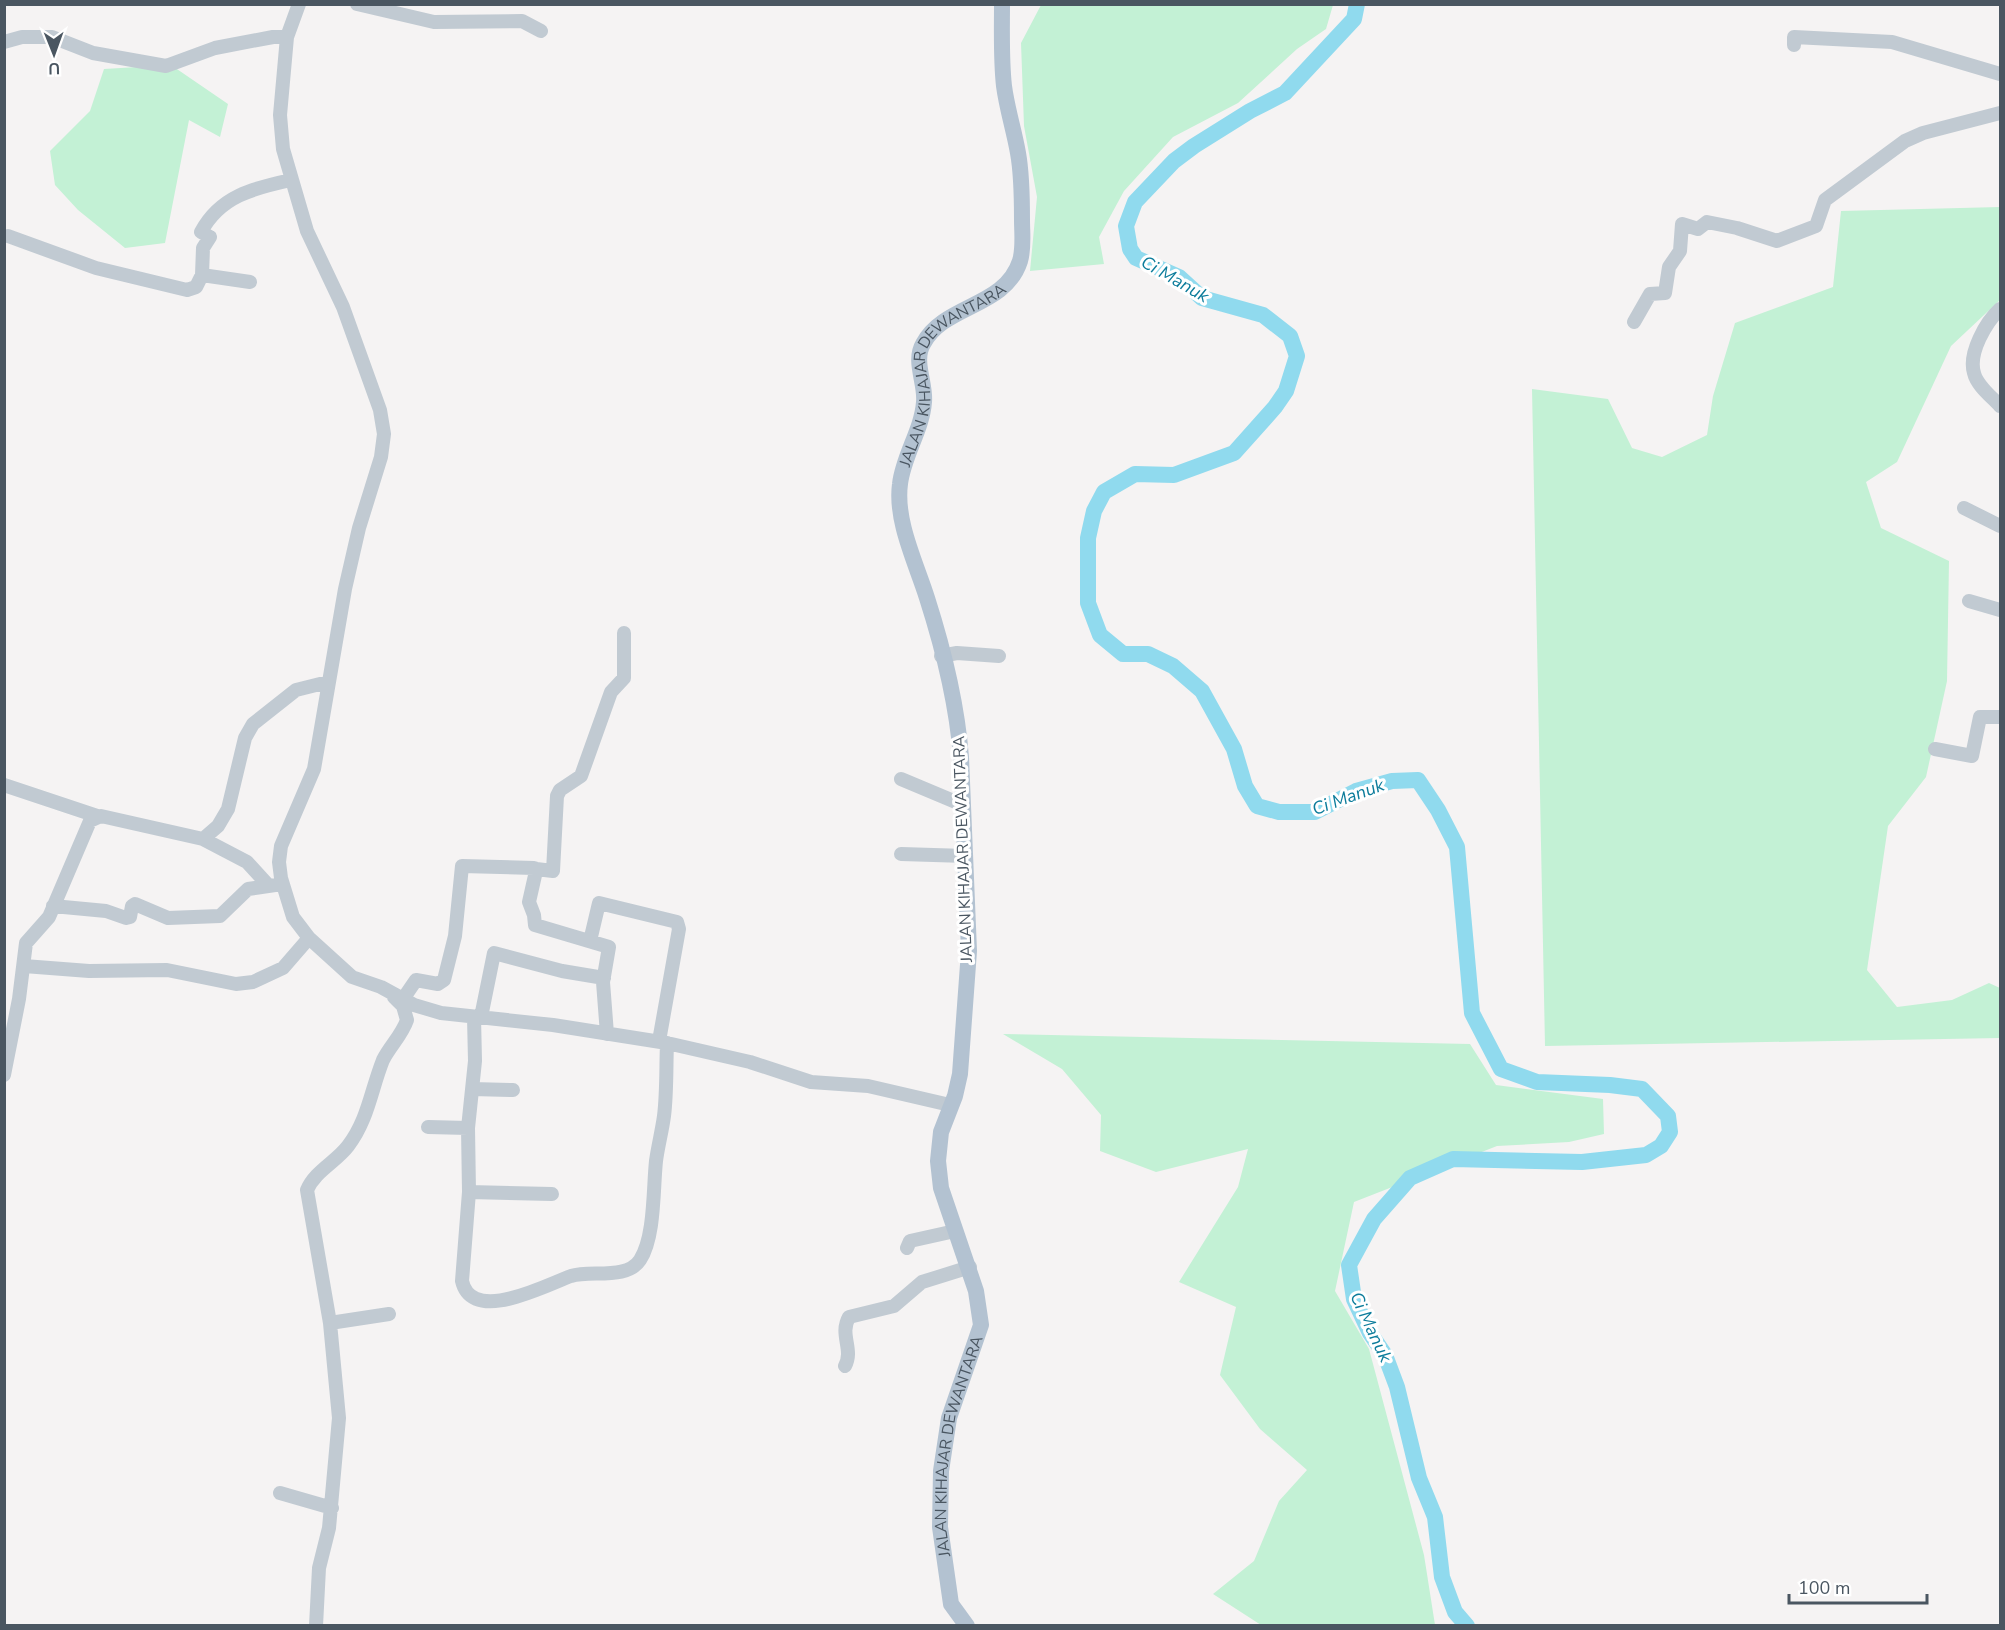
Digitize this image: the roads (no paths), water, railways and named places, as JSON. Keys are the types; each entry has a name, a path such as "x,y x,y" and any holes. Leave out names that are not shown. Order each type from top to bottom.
{"main road":[{"name":"JALAN KIHAJAR DEWANTARA","path":"967,1626 951,1604 942,1546 940,1490 943,1455 953,1403 981,1325 970,1267 940,1188 938,1161 941,1132 960,1074 961,1031 969,951 966,856 958,729 927,600 901,516 900,484 923,408 919,360 923,344 935,330 999,292 1011,279 1021,258 1021,191 1018,154 1004,87 1002,4"}],"street":[{"path":"275,885 281,846 314,769 354,548 373,488 384,434 381,410 367,370 343,307 307,231 284,149 280,115 287,37 299,4"},
{"path":"357,4 435,22 522,21 541,31"},
{"path":"4,42 22,37 52,37 93,53 166,66 215,48 264,38 287,37"},
{"path":"1794,45 1794,37 1892,42 2001,74"},
{"path":"1634,322 1650,294 1665,293 1669,267 1680,251 1682,224 1698,229 1707,222 1779,241 1816,226 1825,200 1905,141 1923,133 2001,114"},
{"path":"8,236 96,268 187,290 196,287 202,275 203,248 210,237 201,232 208,218 220,206 240,193 291,180"},
{"path":"202,275 250,282"},
{"path":"2001,309 1993,316 1981,338 1973,373 1982,387 2001,406"},
{"path":"1964,508 2001,526"},
{"path":"1969,601 2001,610"},
{"path":"403,999 409,986 416,980 440,984 444,980 455,936 462,866 485,865 553,871 557,796 560,790 581,776 611,692 624,678 624,633"},
{"path":"941,656 957,653 999,656"},
{"path":"203,839 218,826 228,809 245,738 253,724 296,690 328,682"},
{"path":"1935,749 1972,756 1980,717 2001,717"},
{"path":"901,779 963,806"},
{"path":"4,785 97,816 203,839 247,862 275,885 293,917 309,938 343,970 403,999 441,1013 663,1042 750,1062 811,1083 868,1086 950,1105"},
{"path":"4,1075 19,999 26,943 47,920 86,827 97,816"},
{"path":"901,854 966,856"},
{"path":"536,869 529,902 535,925 609,947 604,978 607,1034"},
{"path":"53,906 106,910 126,918 130,916 135,904 168,918 220,916 246,890 275,885"},
{"path":"590,941 599,903 677,922 679,929 663,1042 664,1114 658,1138 650,1230 645,1251 634,1267 627,1270 589,1272 571,1276 502,1301 484,1302 468,1293 462,1281 469,1192 468,1128 478,1017 495,953 562,971 604,978"},
{"path":"24,966 89,971 167,970 236,984 253,982 283,968 309,938"},
{"path":"316,1626 319,1568 332,1508 339,1418 330,1323 307,1190 310,1182 339,1157 359,1131 371,1104 382,1062 405,1027 407,1020 403,1006 381,987"},
{"path":"4,998 19,999"},
{"path":"472,1089 513,1090"},
{"path":"429,1127 468,1128"},
{"path":"469,1192 552,1194"},
{"path":"907,1248 910,1241 955,1231"},
{"path":"845,1366 849,1354 844,1333 849,1317 894,1306 922,1282 970,1267"},
{"path":"330,1323 389,1314"},
{"path":"280,1493 332,1508"}],"waterway":[{"name":"Ci Manuk","path":"1357,4 1354,19 1285,93 1250,111 1194,146 1174,161 1135,202 1126,226 1130,249 1136,258 1179,277 1202,298 1263,315 1290,336 1297,356 1286,391 1275,407 1234,453 1174,475 1135,474 1104,492 1094,511 1088,538 1088,603 1100,635 1123,654 1148,654 1173,666 1202,691 1234,749 1245,786 1257,806 1279,812 1315,812 1356,791 1392,781 1418,780 1438,810 1457,847 1472,1013 1501,1069 1537,1082 1610,1085 1642,1089 1668,1116 1670,1132 1661,1146 1646,1155 1582,1162 1453,1159 1410,1178 1374,1219 1349,1265 1354,1299 1370,1333 1385,1355 1397,1387 1419,1478 1435,1517 1442,1577 1455,1612 1467,1626"}]}
